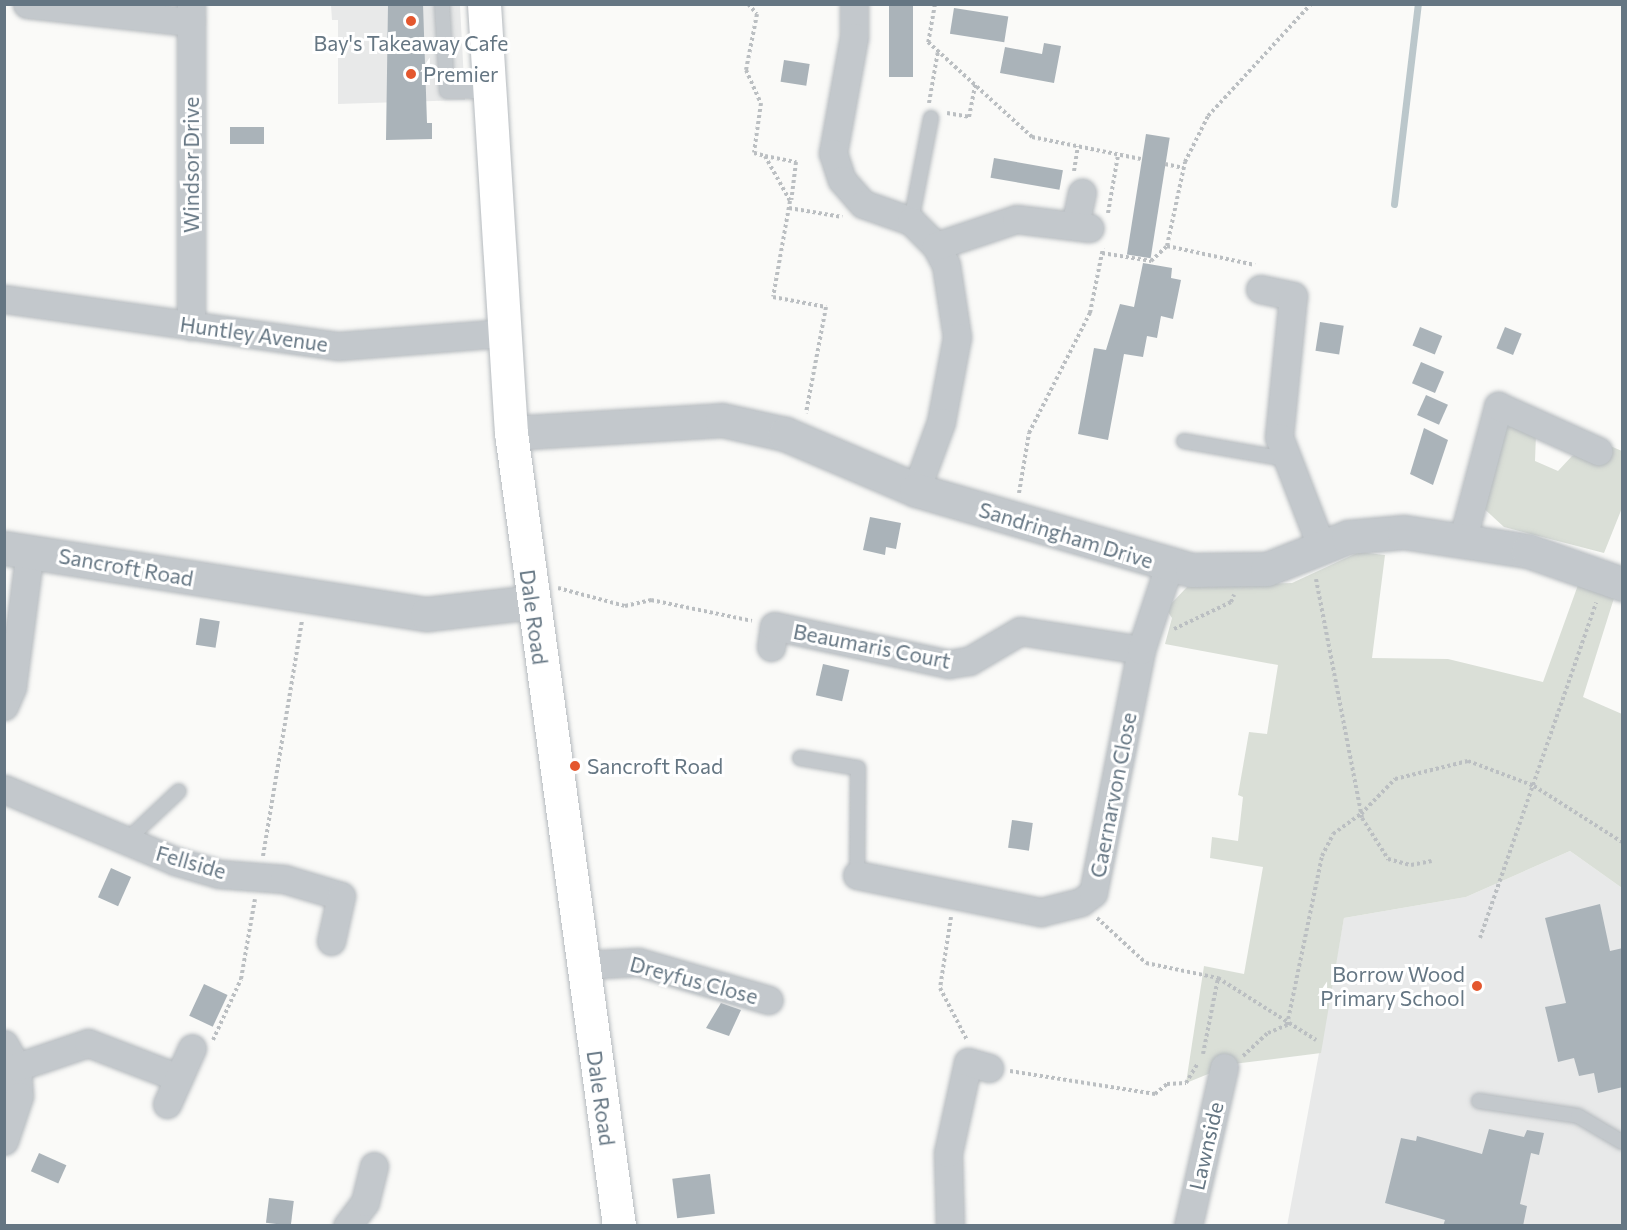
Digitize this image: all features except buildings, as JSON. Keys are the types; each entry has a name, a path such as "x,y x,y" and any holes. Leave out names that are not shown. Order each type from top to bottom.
{"main road":[{"name":"Dale Road","path":"484,4 511,433 530,591 619,1226"}],"street":[{"path":"27,4 191,13"},
{"path":"855,4 854,37 833,153 842,180 863,204 911,221 936,246 946,265 957,337 941,422 916,490"},
{"name":"Windsor Drive","path":"191,13 191,326"},
{"path":"936,246 1016,219 1090,228 1082,194"},
{"path":"1262,278 1293,296 1277,411 1286,459 1316,549"},
{"name":"Huntley Avenue","path":"4,299 339,346 504,333"},
{"path":"1463,538 1498,406 1598,452"},
{"name":"Sandringham Drive","path":"511,433 722,420 801,440 916,490 1169,566 1243,572 1368,532 1463,538 1528,551 1614,581"},
{"path":"4,706 12,687 17,550"},
{"name":"Sancroft Road","path":"17,550 305,599 427,614 530,591"},
{"name":"Caernarvon Close","path":"856,874 955,892 1041,912 1081,903 1100,878 1141,650 1169,566"},
{"name":"Beaumaris Court","path":"773,637 957,665 1020,631 1141,650"},
{"name":"Fellside","path":"4,789 127,840 219,874 259,877 341,896 331,941"},
{"name":"Dreyfus Close","path":"583,965 638,962 769,1001"},
{"path":"17,1067 88,1043 179,1078"},
{"path":"4,1044 17,1067 19,1096 4,1141"},
{"path":"167,1104 192,1048"},
{"path":"950,1226 948,1153 978,1065"},
{"name":"Lawnside","path":"1188,1226 1224,1067"},
{"path":"347,1226 365,1202 374,1166"}],"lane":[{"path":"442,4 447,91 489,92"},
{"path":"911,221 930,114"},
{"path":"1184,441 1286,459"},
{"path":"800,758 858,768 856,874"},
{"path":"127,840 179,791"},
{"path":"1479,1101 1578,1116 1623,1142"}],"path":[{"path":"748,4 757,14 746,70 761,103 754,153 796,162 773,297 826,307 801,440"},
{"path":"935,4 928,42 1032,137 1141,159"},
{"path":"1102,253 1151,261 1167,246 1184,168 1208,116 1311,4"},
{"path":"938,51 930,114 969,117 975,85"},
{"path":"1014,520 1029,433 1090,313 1102,253 1090,228 1118,155"},
{"path":"765,156 790,201"},
{"path":"1165,164 1184,168"},
{"path":"1167,246 1262,278"},
{"path":"1316,549 1361,814 1388,859 1411,865 1432,861"},
{"path":"1153,610 1173,630 1232,602 1243,572"},
{"path":"1480,938 1534,786 1614,581"},
{"path":"530,591 625,606 651,600 773,637"},
{"path":"192,1048 211,1045 242,979 305,599"},
{"path":"1224,1067 1238,1069 1252,1045 1287,1025 1322,856 1333,834 1361,814 1395,778 1468,761 1534,786 1623,842"},
{"path":"955,892 940,988 968,1040 978,1065 1155,1094 1167,1084 1186,1083 1202,1055 1218,978"},
{"path":"1081,903 1146,963 1218,978 1287,1025 1316,1040"}],"shaded area":[{"path":"331,5 460,5 465,100 338,104 338,20 332,20"},
{"path":"1516,425 1536,434 1535,461 1558,471 1572,456 1608,445 1622,451 1622,508 1604,553 1504,527 1479,504 1505,428"},
{"path":"1359,552 1385,555 1372,658 1448,659 1543,682 1578,585 1614,598 1583,697 1622,714 1622,888 1570,851 1466,897 1344,918 1321,1053 1233,1064 1186,1083 1204,966 1244,974 1263,867 1210,858 1212,837 1238,841 1243,797 1238,795 1249,732 1267,734 1278,665 1165,644 1172,618 1166,609 1188,586 1292,583"},
{"name":"Borrow Wood Primary School","path":"1570,851 1622,888 1622,1225 1287,1226 1344,918 1466,897"}],"waterway":[{"path":"1394,204 1418,4"}],"place":[{"name":"Bay's Takeaway Cafe","path":"411,21"},
{"name":"Premier","path":"411,74"},
{"name":"Sancroft Road","path":"575,766"},
{"name":"Borrow Wood Primary School","path":"1477,986"}]}
